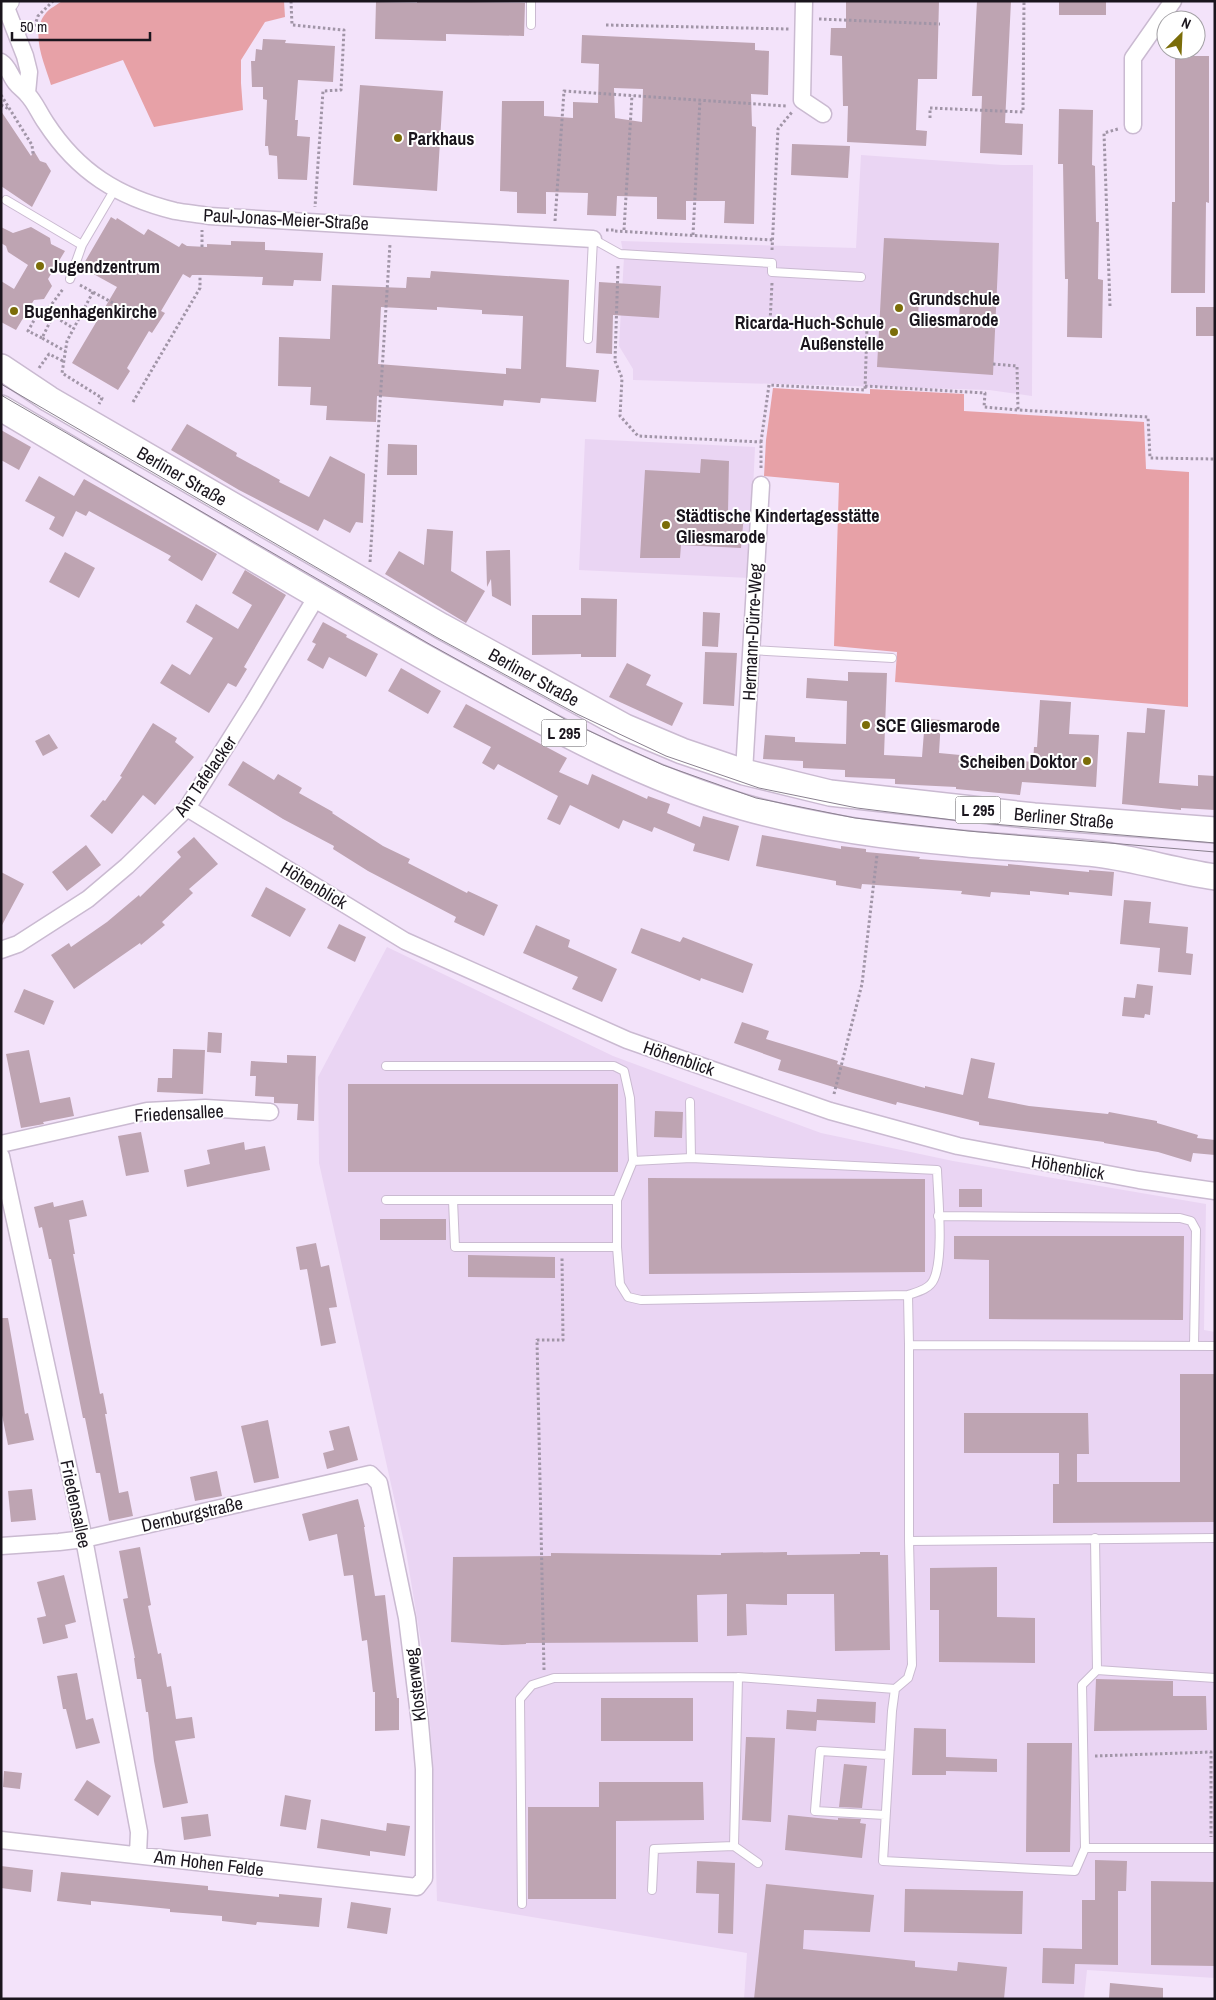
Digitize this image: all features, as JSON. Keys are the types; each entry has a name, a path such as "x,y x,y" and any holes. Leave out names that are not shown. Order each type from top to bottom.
{"main road":[{"name":"Berliner Straße","path":"1,367 49,399 441,626 625,727 682,751 744,772 830,792 1034,816 1215,830"},
{"name":"Berliner Straße","path":"1,408 317,596 521,711 613,758 677,785 743,807 814,824 879,835 960,844 1099,855 1215,877"}],"street":[{"path":"804,1 799,103 823,114"},
{"path":"1133,124 1133,58 1173,1"},
{"path":"4,8 29,72 27,93"},
{"name":"Paul-Jonas-Meier-Straße","path":"1,47 3,63 16,83 27,93 46,124 69,154 92,175 115,188 149,203 176,211 209,216 593,239"},
{"name":"Hermann-Dürre-Weg","path":"744,772 761,485"},
{"name":"Am Tafelacker","path":"1,950 18,944 88,899 127,866 187,808 317,596"},
{"name":"Höhenblick","path":"187,808 405,941 627,1040 830,1111 958,1146 1139,1180 1215,1190"},
{"name":"Friedensallee","path":"1,1144 147,1111 204,1108 270,1112"},
{"name":"Friedensallee","path":"1,1156 84,1539 138,1832 138,1854"},
{"name":"Dernburgstraße","path":"1,1546 84,1539 370,1474 379,1483"},
{"name":"Klosterweg","path":"379,1483 407,1618 421,1733 424,1769 424,1878 417,1887"},
{"name":"Am Hohen Felde","path":"1,1840 417,1887"}],"lane":[{"path":"531,1 531,25"},
{"path":"70,279 82,245 115,188"},
{"path":"6,200 82,245"},
{"path":"588,339 593,239 620,254 772,263 772,272 861,277"},
{"path":"752,650 892,658"},
{"path":"386,1066 614,1066 624,1071 628,1086 633,1162 617,1200 617,1247 620,1284 628,1297 641,1300 908,1295 921,1291 934,1281 939,1260 937,1170 691,1158 633,1162"},
{"path":"690,1102 691,1158"},
{"path":"386,1200 617,1200"},
{"path":"453,1200 455,1247 617,1247"},
{"path":"938,1216 1180,1218 1191,1221 1196,1230 1194,1346"},
{"path":"908,1295 910,1345 909,1541 912,1665 908,1678 895,1689 888,1755 883,1861 1075,1871 1085,1848 1082,1684 1098,1670 1215,1678"},
{"path":"910,1345 1215,1346"},
{"path":"1094,1538 1098,1670"},
{"path":"909,1541 1215,1538"},
{"path":"734,1846 738,1677"},
{"path":"522,1904 520,1699 532,1684 554,1678 738,1677 895,1689"},
{"path":"885,1816 815,1811 820,1751 888,1755"},
{"path":"652,1890 654,1849 734,1846 758,1862"},
{"path":"1085,1848 1213,1848"}],"path":[{"path":"291,1 292,25 344,30 341,90 323,91 315,221"},
{"path":"930,118 930,108 1022,112 1024,1"},
{"path":"804,18 940,24"},
{"path":"606,25 790,29"},
{"path":"555,217 564,91 700,100 799,103"},
{"path":"1,95 32,145 33,154"},
{"path":"624,230 632,95"},
{"path":"693,235 700,100"},
{"path":"772,263 778,129 799,103"},
{"path":"1,105 10,109"},
{"path":"20,125 27,122"},
{"path":"1110,306 1104,133 1133,124"},
{"path":"32,145 38,141"},
{"path":"369,584 391,226"},
{"path":"593,239 616,230 624,230 773,240"},
{"path":"618,263 615,361 622,378 620,416 638,436 762,442"},
{"path":"772,272 770,323 879,326"},
{"path":"133,402 200,288 200,276"},
{"path":"46,312 70,279 126,310"},
{"path":"93,292 67,341 62,373 102,398"},
{"path":"65,351 28,331 41,308 73,328"},
{"path":"42,338 53,316"},
{"path":"761,485 762,442 769,385 865,390 868,326"},
{"path":"39,369 49,354 64,361"},
{"path":"32,364 45,373"},
{"path":"993,364 1017,366 1018,410"},
{"path":"865,386 985,393 984,407 1148,417 1150,458 1215,458"},
{"path":"830,1111 862,984 878,847"},
{"path":"544,1680 537,1340 563,1340 561,1247"},
{"path":"1084,1756 1212,1752 1213,1848"}],"shaded area":[{"path":"62,1 284,1 285,17 265,22 241,60 243,110 154,127 123,60 51,85 40,49 39,30 41,21 46,13"},
{"path":"861,155 1003,165 1033,165 1032,396 989,390 633,380 633,369 619,346 624,257 621,241 856,248"},
{"path":"773,388 870,394 870,389 964,394 964,411 1144,422 1146,469 1189,472 1188,707 895,682 897,652 834,646 839,483 764,476 766,440"},
{"name":"Städtische Kindertagesstätte Gliesmarode","path":"585,439 755,447 749,578 579,570"},
{"path":"387,947 613,1056 821,1133 953,1161 1206,1204 1204,1330 1215,1332 1215,1978 1087,1970 1084,1999 744,1999 747,1953 437,1901 433,1764 426,1673 406,1551 319,1163 318,1077"}],"building":[{"path":"417,1 525,3 524,36 446,34 446,41 375,39 376,2 417,3"},
{"path":"846,1 939,1 937,79 918,79 916,130 927,131 926,146 847,142 848,106 843,106 842,56 830,55 831,28 846,28"},
{"path":"977,1 1011,1 1005,123 1023,124 1022,155 980,153 982,96 972,96"},
{"path":"1059,1 1106,1 1106,15 1059,15"},
{"path":"582,35 755,43 755,50 769,51 768,95 751,94 752,126 756,127 754,224 724,223 725,201 686,201 686,220 657,219 657,197 617,196 616,216 587,215 588,193 546,192 546,214 517,213 517,192 500,191 502,101 544,101 544,116 573,118 573,102 598,103 599,64 581,63","holes":["614,88 643,89 642,122 615,118"]},
{"path":"263,39 286,40 285,43 335,46 333,82 298,80 295,120 298,120 297,136 310,137 307,180 278,179 277,156 269,155 268,146 265,146 267,100 263,99 263,87 252,87 251,61 255,61 256,49 262,50"},
{"path":"1206,56 1209,56 1209,203 1206,202 1205,293 1171,293 1172,202 1175,202 1175,60 1206,60"},
{"name":"Parkhaus","path":"360,85 443,91 437,191 353,185"},
{"path":"1059,109 1093,110 1092,165 1095,166 1096,222 1099,222 1098,279 1103,280 1102,338 1067,337 1068,279 1065,279 1063,164 1058,164"},
{"path":"1,111 31,156 34,151 40,161 46,163 51,171 32,207 1,186"},
{"path":"792,144 850,146 848,178 791,175"},
{"path":"111,217 116,220 117,218 144,235 148,229 179,247 182,243 187,246 207,247 207,244 231,245 231,241 265,242 265,250 323,253 321,281 294,280 293,286 262,285 263,277 192,275 190,278 183,274 161,311 165,313 152,333 149,331 127,368 130,371 118,390 72,363 117,287 88,271 90,269 83,265"},
{"name":"Jugendzentrum","path":"1,227 13,233 31,227 50,238 51,244 65,251 48,279 52,286 44,299 34,300 16,330 1,322 1,281 14,289 28,265 8,252 6,246 1,243"},
{"name":"Grundschule Gliesmarode","path":"884,238 999,243 993,375 877,367","holes":["919,293 960,295 959,324 918,322"]},
{"path":"431,271 569,280 566,367 599,370 596,402 541,398 540,403 504,400 503,406 377,396 376,422 326,420 327,406 310,405 311,387 278,386 279,337 330,339 332,285 406,288 407,277 430,278","holes":["381,307 437,310 437,307 482,310 482,314 523,316 521,369 506,368 506,374 378,364"]},
{"path":"599,282 661,286 659,318 613,315 612,354 596,353"},
{"path":"1196,307 1215,307 1215,336 1196,336"},
{"path":"187,424 237,453 236,456 280,480 279,482 309,497 330,456 365,474 363,523 356,522 350,533 324,519 318,531 239,490 171,450"},
{"path":"1,430 31,447 19,470 1,460"},
{"path":"388,444 417,445 417,475 387,475"},
{"path":"701,459 729,461 728,513 744,514 741,548 681,545 680,558 640,558 645,470 700,473"},
{"path":"39,476 74,496 84,479 217,554 202,581 168,560 171,556 89,511 86,516 76,511 63,537 49,529 55,517 25,501"},
{"path":"427,529 453,531 451,571 485,591 466,623 385,574 399,551 424,565"},
{"path":"510,550 511,606 492,596 491,579 487,587 486,551"},
{"path":"65,552 95,568 79,598 49,582"},
{"path":"245,570 286,595 244,667 247,669 236,687 228,683 209,713 160,683 172,664 190,675 213,638 186,622 196,604 238,629 252,605 232,593"},
{"path":"581,598 617,599 616,657 581,657 581,654 532,655 532,615 581,615"},
{"path":"703,612 720,613 718,647 702,646"},
{"path":"323,622 378,654 366,677 329,657 323,669 307,660 316,644 312,642"},
{"path":"705,652 737,653 734,706 703,704"},
{"path":"627,663 651,675 646,685 683,703 672,726 609,697"},
{"path":"401,668 441,691 428,714 388,691"},
{"path":"848,672 887,673 884,755 922,757 925,719 941,720 939,753 1033,762 1034,747 1037,747 1040,700 1071,702 1069,734 1099,735 1096,787 1022,782 1020,795 956,789 956,787 895,784 895,779 845,777 845,770 803,768 803,761 763,759 765,735 795,737 795,742 846,744 847,701 806,698 807,678 848,681"},
{"path":"466,704 567,758 559,772 588,785 592,774 647,799 648,796 670,804 667,813 700,827 703,816 739,826 729,861 693,851 695,844 654,827 652,832 623,820 619,829 570,805 560,825 547,819 558,796 498,764 494,770 482,763 491,747 453,727"},
{"path":"1147,708 1165,710 1159,783 1198,786 1198,775 1215,776 1215,810 1181,808 1181,810 1122,804 1127,732 1145,733"},
{"path":"153,723 177,738 175,742 194,757 155,805 143,795 112,834 90,816 103,800 105,801 122,777 120,776"},
{"path":"49,734 58,748 43,756 35,741"},
{"path":"243,761 274,780 278,774 302,788 299,793 333,812 383,846 410,859 408,863 467,893 468,891 498,905 484,936 454,922 456,917 368,871 333,849 334,846 283,819 228,785"},
{"path":"762,835 841,849 841,846 866,849 866,852 920,857 919,859 1008,866 1008,864 1089,872 1089,870 1114,872 1112,896 1069,892 1069,895 1030,891 1030,895 991,892 990,897 961,894 962,891 862,884 861,889 836,885 836,881 756,866"},
{"path":"194,837 218,864 189,889 193,893 162,922 165,925 141,945 140,943 74,989 51,955 69,943 71,947 107,922 139,895 140,897 181,857 177,852"},
{"path":"86,845 101,865 67,891 52,872"},
{"path":"1,872 24,884 1,927"},
{"path":"266,887 306,909 290,937 251,916"},
{"path":"1124,900 1151,902 1149,923 1188,927 1186,953 1193,954 1191,975 1158,972 1160,948 1120,944"},
{"path":"339,924 366,937 355,962 327,948"},
{"path":"536,925 570,940 568,947 617,969 602,1002 572,989 578,977 523,953"},
{"path":"641,928 680,942 683,937 753,964 743,993 701,978 700,981 631,953"},
{"path":"1137,984 1153,986 1150,1015 1145,1014 1144,1018 1122,1016 1124,997 1135,998"},
{"path":"24,989 54,1001 44,1025 14,1012"},
{"path":"742,1022 769,1031 766,1039 838,1061 837,1064 925,1088 925,1086 963,1095 971,1058 995,1063 988,1098 1029,1106 1108,1114 1109,1112 1157,1121 1157,1123 1198,1135 1197,1138 1215,1140 1215,1155 1193,1153 1191,1162 1158,1152 1104,1142 979,1125 979,1122 897,1102 896,1105 853,1093 778,1070 781,1060 734,1043"},
{"path":"208,1032 222,1033 221,1053 207,1052"},
{"path":"173,1049 205,1050 203,1094 157,1092 158,1078 172,1078"},
{"path":"29,1050 40,1103 70,1097 74,1116 21,1128 6,1054"},
{"path":"287,1055 316,1056 314,1121 297,1120 298,1104 274,1103 274,1097 255,1096 256,1076 250,1076 251,1061 287,1063"},
{"path":"348,1084 618,1084 618,1172 348,1172"},
{"path":"655,1111 683,1112 682,1138 654,1137"},
{"path":"141,1132 149,1172 126,1176 118,1136"},
{"path":"244,1142 245,1150 265,1146 270,1170 187,1187 184,1170 210,1164 207,1150"},
{"path":"648,1178 925,1179 925,1272 649,1274"},
{"path":"959,1189 982,1189 982,1207 959,1207"},
{"path":"83,1200 87,1216 69,1220 75,1254 73,1254 100,1394 103,1393 119,1493 128,1491 133,1516 109,1521 100,1473 96,1473 85,1418 83,1418 51,1259 49,1259 42,1227 39,1228 34,1207 53,1202 54,1207"},
{"path":"380,1219 446,1219 446,1240 380,1240"},
{"path":"954,1236 1184,1236 1183,1320 989,1319 989,1260 954,1259"},
{"path":"316,1243 321,1267 329,1265 337,1307 329,1308 336,1343 321,1346 307,1269 300,1270 296,1247"},
{"path":"468,1255 555,1257 555,1278 468,1277"},
{"path":"1,1318 8,1318 25,1414 28,1413 34,1440 8,1445 1,1410"},
{"path":"1180,1374 1215,1374 1215,1522 1053,1523 1053,1484 1059,1484 1059,1453 964,1453 964,1413 1088,1413 1089,1454 1077,1454 1077,1482 1180,1482"},
{"path":"268,1420 279,1478 254,1483 241,1426"},
{"path":"349,1426 358,1460 327,1469 323,1453 334,1450 329,1431"},
{"path":"217,1471 222,1496 195,1501 190,1477"},
{"path":"32,1489 36,1520 11,1522 8,1491"},
{"path":"358,1499 365,1527 375,1596 385,1595 397,1698 399,1698 399,1730 375,1731 375,1692 373,1692 367,1640 362,1641 353,1575 344,1576 337,1534 309,1541 302,1514"},
{"path":"140,1547 151,1605 148,1606 158,1654 161,1653 167,1687 171,1686 176,1719 192,1717 195,1738 175,1741 188,1803 163,1808 154,1761 148,1712 146,1712 141,1679 137,1679 135,1658 123,1599 128,1598 119,1551"},
{"path":"787,1552 787,1555 880,1552 880,1555 888,1555 890,1650 835,1651 834,1594 787,1594 787,1605 746,1604 747,1635 727,1636 727,1594 697,1595 698,1642 526,1643 502,1645 451,1642 453,1557 551,1556 551,1553 721,1555 721,1553"},
{"path":"997,1567 997,1617 1035,1618 1035,1663 939,1662 939,1610 930,1610 930,1568"},
{"path":"64,1575 76,1622 65,1625 68,1638 43,1644 37,1618 46,1616 37,1582"},
{"path":"77,1673 86,1720 93,1718 100,1743 76,1749 66,1709 63,1709 57,1676"},
{"path":"1096,1679 1173,1681 1173,1696 1206,1696 1207,1730 1094,1731"},
{"path":"601,1698 693,1698 693,1741 601,1741"},
{"path":"817,1699 876,1702 875,1723 817,1720 816,1731 786,1729 787,1710 816,1712"},
{"path":"914,1728 946,1729 946,1757 997,1759 997,1772 946,1771 946,1775 912,1775"},
{"path":"746,1737 775,1738 771,1822 742,1820"},
{"path":"1027,1743 1072,1743 1070,1852 1026,1852"},
{"path":"844,1764 867,1766 862,1808 839,1807"},
{"path":"4,1771 22,1773 20,1789 3,1787"},
{"path":"87,1780 111,1796 98,1816 74,1800"},
{"path":"599,1782 703,1782 704,1820 616,1821 616,1899 528,1899 528,1807 599,1807"},
{"path":"285,1795 311,1800 306,1830 280,1826"},
{"path":"208,1814 211,1836 184,1840 181,1817"},
{"path":"788,1815 838,1820 838,1818 861,1819 860,1823 866,1824 862,1858 785,1850"},
{"path":"321,1819 386,1831 387,1823 410,1826 405,1856 370,1851 370,1856 317,1848"},
{"path":"1095,1860 1127,1861 1126,1891 1118,1891 1118,1965 1075,1964 1074,1984 1042,1983 1043,1948 1082,1949 1082,1900 1095,1900"},
{"path":"697,1861 735,1863 733,1934 718,1933 719,1894 696,1893"},
{"path":"1,1866 33,1870 31,1892 1,1888"},
{"path":"61,1872 208,1886 208,1890 279,1897 279,1894 322,1898 319,1927 257,1922 256,1925 222,1921 222,1916 170,1912 170,1909 91,1901 91,1905 57,1901"},
{"path":"1151,1881 1215,1882 1215,1966 1151,1965"},
{"path":"766,1884 874,1895 870,1932 804,1930 803,1949 915,1961 915,1967 957,1971 958,1962 1007,1967 1004,1999 754,1999"},
{"path":"905,1889 1023,1891 1022,1934 904,1932"},
{"path":"351,1902 391,1908 387,1934 347,1928"},
{"path":"1110,1983 1163,1988 1163,1999 1109,1999"}],"tram line":[{"path":"1,384 436,637 577,714 666,756 759,788 857,808 969,822 1215,843"},
{"path":"1,395 431,645 572,723 663,765 756,798 855,818 968,831 1215,852"}],"place":[{"name":"Parkhaus","path":"398,138"},
{"name":"Jugendzentrum","path":"40,266"},
{"name":"Grundschule Gliesmarode","path":"899,308"},
{"name":"Bugenhagenkirche","path":"14,311"},
{"name":"Ricarda-Huch-Schule Außenstelle","path":"894,332"},
{"name":"Städtische Kindertagesstätte Gliesmarode","path":"666,525"},
{"name":"SCE Gliesmarode","path":"866,725"},
{"name":"Scheiben Doktor","path":"1087,761"}]}
